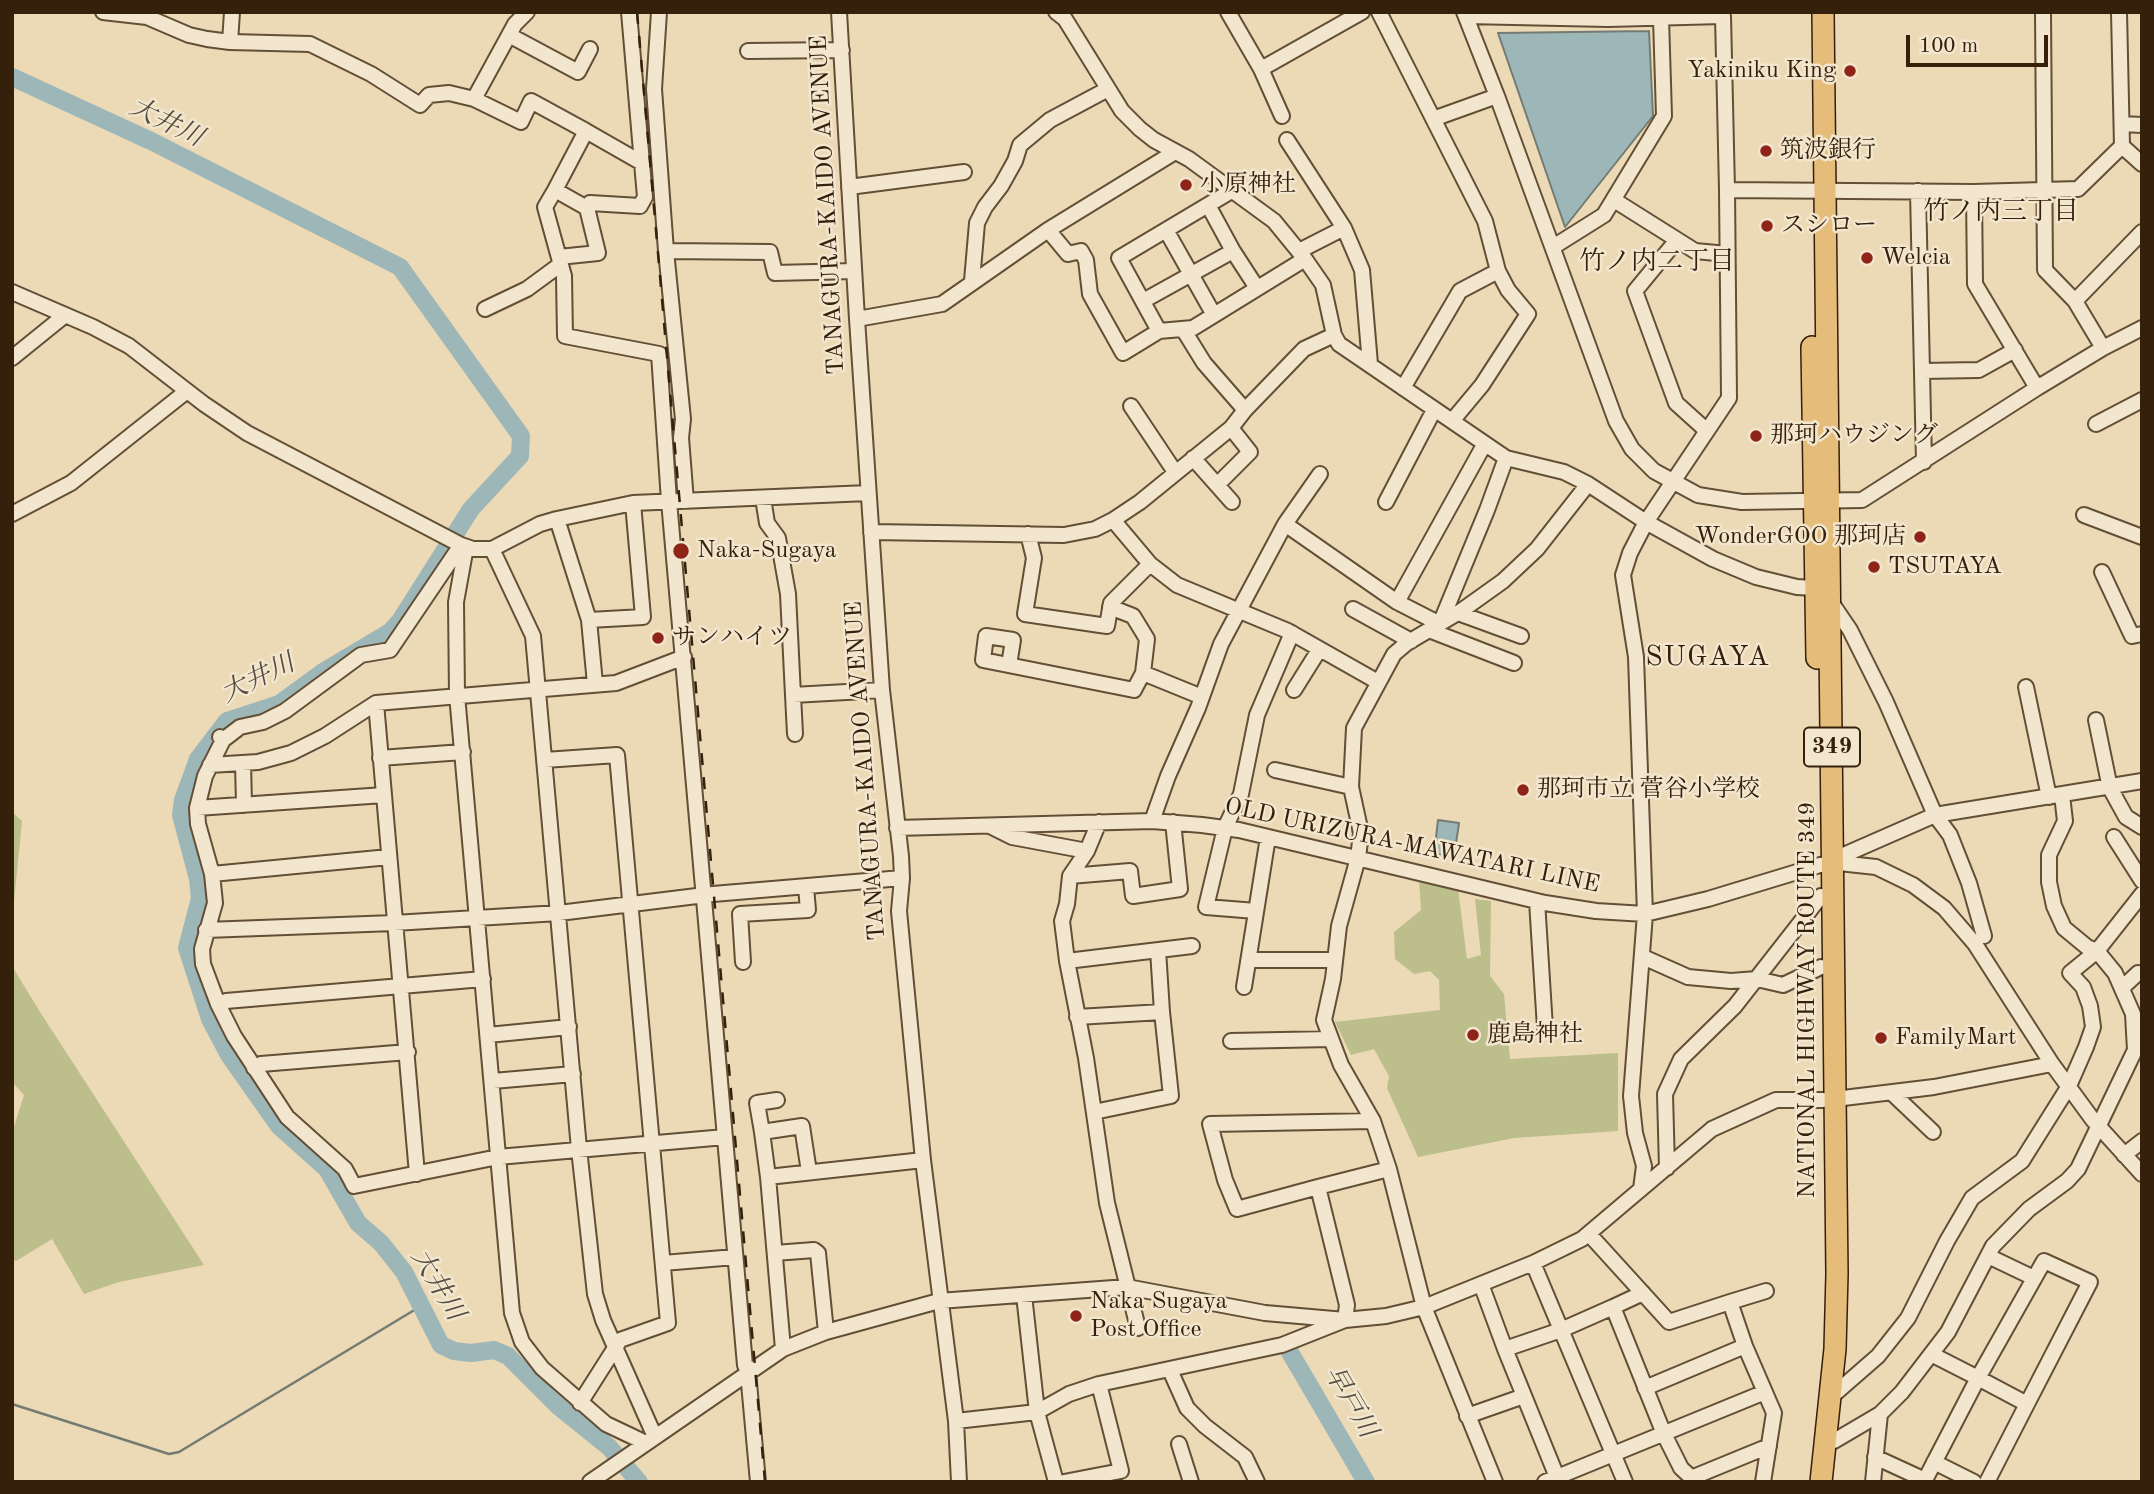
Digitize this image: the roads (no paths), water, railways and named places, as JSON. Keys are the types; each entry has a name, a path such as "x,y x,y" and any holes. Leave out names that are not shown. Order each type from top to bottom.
{"highway":[{"name":"NATIONAL HIGHWAY ROUTE 349","path":"1809,12 1818,191 1829,1100 1823,1337 1809,1482"},
{"name":"NATIONAL HIGHWAY ROUTE 349","path":"1818,191 1824,12"},
{"name":"NATIONAL HIGHWAY ROUTE 349","path":"1821,1482 1831,1397 1837,1274 1821,967 1821,895 1827,864"}],"street":[{"path":"103,12 147,15 189,35 230,42 310,44 371,74 420,105 429,95 449,93 474,99 521,122 531,101 642,163"},
{"path":"230,42 232,12"},
{"path":"474,99 515,24 527,12"},
{"path":"485,309 527,289 560,261 598,253 587,208 590,203 640,206 645,197 629,12"},
{"path":"659,12 654,89 666,251 684,419 681,438 687,501"},
{"name":"TANAGURA-KAIDO AVENUE","path":"839,12 882,690 902,878 899,911 923,1160 956,1421 959,1482"},
{"path":"1056,12 1065,19 1122,111 1140,129 1233,190 1274,221 1323,285 1334,335 1339,344 1506,458 1564,472 1713,559 1756,577 1823,594 1850,630 1886,702 1935,815 1950,835 1969,883 1984,936"},
{"path":"1228,12 1261,69 1282,116"},
{"path":"1261,69 1362,12"},
{"path":"1379,12 1485,221 1498,271 1508,290 1528,314 1482,385 1452,421"},
{"path":"2043,12 2045,270 2075,301 2103,348"},
{"path":"1727,190 1974,192 2078,189 2122,146 2119,12"},
{"path":"1642,1189 1644,1166 1635,1133 1631,1096 1645,914 1636,657 1623,575 1646,522 1674,482 1729,398 1723,16 1661,18 1465,14 1616,421 1632,449 1654,471 1674,482 1698,495 1742,502 1862,500 2037,388 2142,327"},
{"path":"1553,247 1604,215 1664,116 1661,18"},
{"path":"509,35 578,72 590,49"},
{"path":"748,51 842,50"},
{"path":"972,281 977,223 1015,161 1020,145 1050,120 1108,89"},
{"path":"1433,119 1497,96"},
{"path":"2122,124 2142,125"},
{"path":"586,131 545,207 564,276 565,336 659,354 669,501 744,1365 748,1372 758,1482"},
{"path":"1287,140 1345,228 1362,270 1370,364"},
{"path":"2122,146 2142,164"},
{"path":"857,319 942,304 1048,230 1175,152"},
{"path":"849,187 964,173"},
{"path":"555,190 587,208"},
{"path":"1159,331 1119,258 1233,190"},
{"path":"1918,191 1924,462"},
{"path":"1974,192 1975,284 2037,388"},
{"path":"1614,200 1695,251 1727,254"},
{"path":"1208,205 1257,288"},
{"path":"1048,230 1068,254 1081,251 1086,260 1090,294 1123,353 1159,331 1192,328 1345,228"},
{"path":"1166,230 1214,315"},
{"path":"2075,301 2142,232"},
{"path":"1677,240 1635,291 1676,403 1707,431"},
{"path":"666,251 770,252 775,273 854,271"},
{"path":"1143,301 1233,251"},
{"path":"1403,388 1460,292 1498,271"},
{"path":"12,292 130,346 247,433 459,543 480,550 492,549 540,524 633,503 868,493"},
{"path":"12,358 64,316"},
{"path":"1183,329 1204,363 1245,410"},
{"path":"871,531 1081,533 1114,520 1231,428 1304,349 1334,335"},
{"path":"1922,371 1979,370 2015,350"},
{"path":"12,514 71,483 187,391"},
{"path":"2096,424 2142,400"},
{"path":"1131,406 1175,472"},
{"path":"1386,502 1434,410"},
{"path":"1218,484 1250,452 1231,428"},
{"path":"1397,601 1484,444"},
{"path":"1194,458 1232,502"},
{"path":"1434,627 1487,510 1506,458"},
{"path":"1152,821 1221,644 1285,524 1320,474"},
{"path":"1495,1482 1424,1307 1389,1169 1373,1121 1341,1065 1324,1020 1339,926 1358,858 1361,833 1351,787 1354,728 1394,654 1411,640 1458,613 1503,581 1537,549 1588,484"},
{"path":"763,498 767,523 778,538 788,594 795,734"},
{"path":"589,620 643,617 633,503"},
{"path":"2084,515 2142,537"},
{"path":"557,519 589,620 594,684"},
{"path":"1114,520 1150,564 1177,585 1292,634 1378,682"},
{"path":"1285,524 1434,627 1514,663"},
{"path":"1028,534 1034,558 1025,614 1107,626 1111,603 1150,564"},
{"path":"459,543 456,602 457,695 512,1313 522,1342 542,1368 580,1403 606,1424 650,1440"},
{"path":"459,543 390,650 361,655 285,711 263,722 240,727 222,739 209,765 197,808 198,824 212,874 215,903 202,949 203,964 218,1004 233,1036 287,1117 345,1169 354,1186 498,1157 726,1137"},
{"path":"492,549 533,636 579,1149 595,1294 650,1440"},
{"path":"2102,572 2132,636 2142,634"},
{"path":"1009,665 1134,690 1143,673 1147,639 1133,616 1110,607"},
{"path":"1353,609 1411,640"},
{"path":"1458,613 1521,636"},
{"path":"1256,911 1206,907 1225,828 1241,794 1257,715 1292,634"},
{"path":"1294,690 1320,650"},
{"path":"209,765 274,759 291,753 325,736 376,702 616,683 684,657"},
{"path":"1143,673 1202,697"},
{"path":"1827,1442 1834,1441 1880,1414 1902,1392 1948,1332 1993,1246 2029,1209 2067,1181 2078,1169 2135,1050 2133,1014 2115,973 2097,951 2087,947 2064,928 2054,906 2049,882 2049,855 2066,821 2055,796 2026,687"},
{"path":"793,695 882,690"},
{"path":"376,702 417,1174"},
{"path":"2096,719 2110,788 2126,817 2142,827"},
{"path":"380,758 463,752"},
{"path":"545,760 617,755 668,1323 620,1340 580,1403"},
{"path":"243,763 244,805"},
{"path":"1275,770 1351,787"},
{"path":"1827,864 1935,815 2142,781"},
{"path":"197,808 384,795"},
{"path":"1099,822 1087,851 1070,876 1062,921 1086,1058 1107,1203 1138,1328"},
{"path":"1070,876 1130,871 1133,896 1180,889 1173,822"},
{"name":"OLD URIZURA-MAWATARI LINE","path":"897,828 1173,822 1225,828 1268,837 1537,901 1597,911 1645,914 1708,899 1827,864 1876,867 1913,885 1944,908 1975,944 2068,1086 2098,1125 2142,1174"},
{"path":"991,826 1012,836 1087,851"},
{"path":"1244,987 1268,837"},
{"path":"2114,837 2142,881"},
{"path":"212,874 389,857"},
{"path":"206,930 559,913 704,895 902,878"},
{"path":"743,962 740,914 808,910 806,887"},
{"path":"1667,1168 1665,1094 1681,1059 1735,1006 1821,895"},
{"path":"1537,901 1545,1028"},
{"path":"1831,1397 1878,1356 1908,1318 1972,1198 2022,1161 2068,1086 2093,1027 2090,1006 2083,987 2070,973 2097,951 2139,904"},
{"path":"1067,961 1192,946"},
{"path":"1094,1112 1171,1096 1158,950"},
{"path":"1643,957 1688,977 1731,981 1757,979 1783,985 1821,967"},
{"path":"1249,960 1335,960"},
{"path":"2122,988 2138,973"},
{"path":"218,1004 483,979"},
{"path":"1077,1017 1162,1012"},
{"path":"488,1035 569,1027"},
{"path":"1231,1041 1331,1039"},
{"path":"254,1068 261,1064 408,1052"},
{"path":"590,1482 783,1349 826,1332 939,1301 1127,1287 1265,1313 1345,1320 1386,1316 1424,1307 1533,1263 1589,1234 1713,1129 1776,1100 1829,1100 1893,1094 2052,1064"},
{"path":"493,1081 573,1074"},
{"path":"1893,1094 1933,1132"},
{"path":"778,1100 757,1103 768,1177 783,1349"},
{"path":"1373,1121 1210,1124 1225,1180 1237,1209 1389,1169"},
{"path":"762,1132 802,1126 809,1172"},
{"path":"2124,1154 2142,1140"},
{"path":"768,1177 923,1160"},
{"path":"1318,1187 1347,1305 1345,1320"},
{"path":"1589,1234 1669,1322 1766,1291"},
{"path":"775,1253 814,1250 817,1253 826,1332"},
{"path":"1988,1256 2034,1278"},
{"path":"663,1263 736,1257"},
{"path":"1875,1457 1924,1481 2044,1261 2090,1282 1987,1482"},
{"path":"1533,1263 1625,1482"},
{"path":"1481,1284 1554,1480 1765,1392"},
{"path":"1505,1349 1561,1330 1643,1293"},
{"path":"1024,1295 1037,1412 1056,1482"},
{"path":"1730,1302 1745,1346 1774,1413 1763,1482"},
{"path":"1613,1307 1664,1434 1681,1468 1693,1480 1769,1446"},
{"path":"956,1421 1037,1412 1069,1394 1099,1384 1282,1345 1345,1320"},
{"path":"1645,1388 1745,1346"},
{"path":"1931,1354 2027,1404"},
{"path":"1170,1370 1187,1408 1205,1426 1245,1457 1257,1482"},
{"path":"1064,1482 1121,1471 1099,1384"},
{"path":"1467,1416 1524,1396"},
{"path":"1873,1482 1880,1414"},
{"path":"1179,1444 1191,1482"},
{"path":"1934,1462 1974,1482"}],"water":[{"path":"1649,31 1653,116 1565,227 1498,33"},
{"path":"1438,820 1459,823 1454,857 1434,854"}],"waterway":[{"name":"大井川","path":"12,77 151,141 400,267 521,436 520,456 471,509 400,621 390,632 323,672 279,704 227,721 198,759 183,800 181,815 198,879 200,898 187,948 210,1019 229,1055 279,1126 327,1169 358,1223 381,1243 404,1272 441,1345 454,1351 471,1353 494,1350 508,1356 558,1406 609,1447 639,1482"},
{"path":"12,1404 169,1454 179,1452 421,1306"},
{"name":"早戸川","path":"1288,1349 1366,1482"}],"railway":[{"path":"637,12 765,1482"}],"place":[{"name":"Yakiniku King","path":"1850,71"},
{"name":"筑波銀行","path":"1766,151"},
{"name":"小原神社","path":"1186,185"},
{"name":"スシロー","path":"1767,226"},
{"name":"Welcia","path":"1867,258"},
{"name":"那珂ハウジング","path":"1756,436"},
{"name":"WonderGOO 那珂店","path":"1920,537"},
{"name":"Naka-Sugaya","path":"681,551"},
{"name":"TSUTAYA","path":"1874,567"},
{"name":"サンハイツ","path":"658,638"},
{"name":"那珂市立 菅谷小学校","path":"1523,790"},
{"name":"鹿島神社","path":"1473,1035"},
{"name":"FamilyMart","path":"1881,1038"},
{"name":"Naka Sugaya Post Office","path":"1076,1316"}],"district":[{"name":"竹ノ内三丁目","path":"2001,212"},
{"name":"竹ノ内二丁目","path":"1657,262"},
{"name":"SUGAYA","path":"1708,658"}]}
